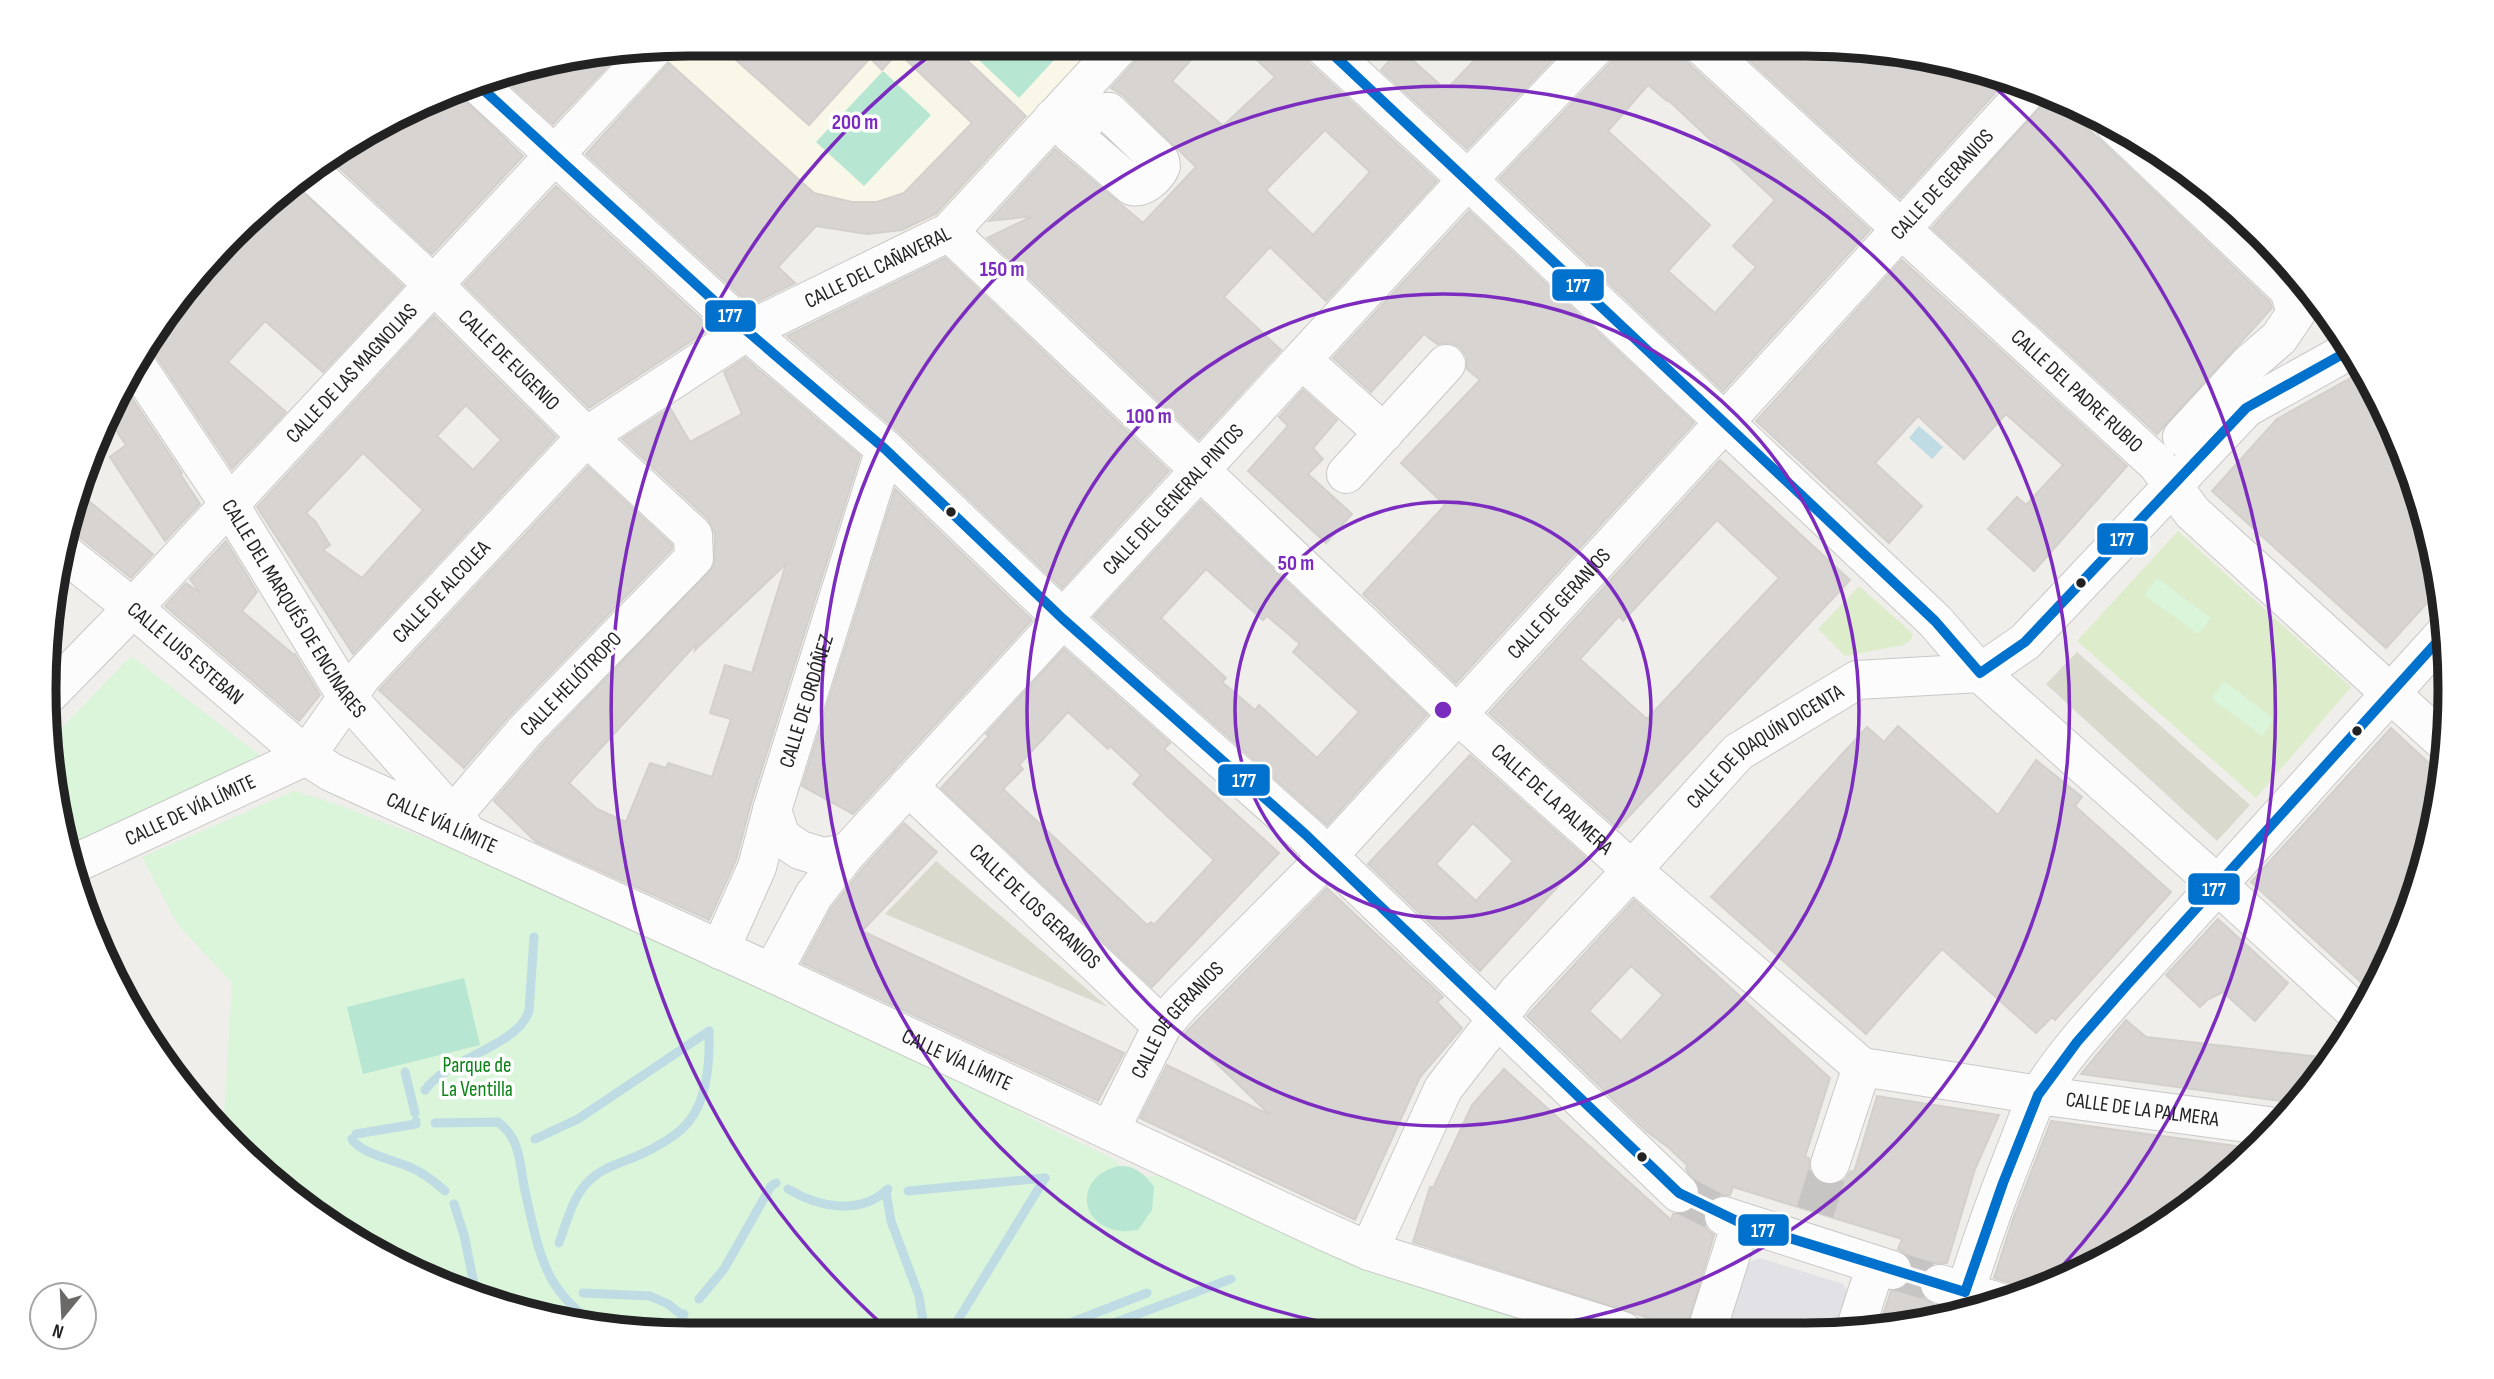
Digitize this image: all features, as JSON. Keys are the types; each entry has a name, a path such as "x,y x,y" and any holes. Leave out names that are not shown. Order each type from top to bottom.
{"street":[{"name":"CALLE DEL CAÑAVERAL","path":"587,436 747,331 949,232 1063,127 1113,56"},
{"path":"1334,56 1935,621 1980,673 2352,1008"},
{"name":"CALLE DEL GENERAL PINTOS","path":"772,973 814,895 847,853 1468,180 1586,56"},
{"name":"CALLE DEL PADRE RUBIO","path":"1713,56 1903,229 2164,474 2192,512 2437,735"},
{"name":"CALLE DE LAS MAGNOLIAS","path":"56,687 133,608 645,57"},
{"path":"484,91 747,331 885,449 1063,619 1328,856 1679,1192"},
{"name":"CALLE DE GERANIOS","path":"1110,1130 1162,1026 1328,856 2023,95"},
{"path":"1980,673 2031,636 2164,474 2249,364 2279,338 2296,313 2289,290 2153,161"},
{"name":"CALLE DE EUGENIO","path":"317,178 693,535 694,558"},
{"name":"CALLE DE LA PALMERA","path":"949,232 1457,714 1632,870 1862,1067 2038,1095 2263,1125"},
{"path":"2164,474 2246,408 2342,355"},
{"path":"1302,360 1384,433"},
{"path":"1346,474 1447,364"},
{"name":"CALLE DEL MARQUÉS DE ENCINARES","path":"141,372 229,504 347,697 462,826"},
{"name":"CALLE DE ALCOLEA","path":"306,755 362,676 587,436"},
{"name":"CALLE DE ORDÓÑEZ","path":"720,950 757,867 772,810 885,449"},
{"name":"CALLE LUIS ESTEBAN","path":"70,558 306,755"},
{"name":"CALLE HELIÓTROPO","path":"462,826 526,730 694,558"},
{"path":"1973,1299 1954,1297 2038,1095 2077,1042 2436,643"},
{"name":"CALLE DE JOAQUÍN DICENTA","path":"1369,1251 1443,1089 1517,993 1738,752 1857,680 1980,673"},
{"name":"CALLE VÍA LÍMITE","path":"306,755 331,772 462,826 720,950 1369,1251 1598,1323"},
{"name":"CALLE DE VÍA LÍMITE","path":"80,861 306,755"},
{"name":"CALLE DE LOS GERANIOS","path":"908,786 1162,1026"},
{"path":"772,810 780,837 800,850 823,857 847,853"},
{"path":"1830,1164 1862,1067"},
{"path":"1709,1323 1732,1220 1811,1228 1884,1268 1859,1321"}],"shaded area":[{"path":"1090,56 925,228 867,234 816,226 778,267 697,148 635,90 667,57"},
{"path":"2077,652 2250,805 2217,841 2046,684"},
{"path":"936,861 1108,1007 885,914"},
{"path":"1760,1258 1843,1284 1849,1295 1841,1322 1729,1323 1742,1269 1749,1262"}],"green space":[{"path":"975,56 1058,56 1019,98"},
{"path":"883,71 931,115 864,186 816,142"},
{"path":"2178,531 2351,687 2256,798 2077,641"},
{"path":"2157,578 2211,618 2198,634 2144,595"},
{"path":"1859,586 1911,632 1913,635 1910,641 1903,645 1845,656 1818,629"},
{"path":"131,656 261,756 76,843 61,772 57,733"},
{"path":"2224,681 2274,719 2262,736 2211,698"},
{"name":"Parque de La Ventilla","path":"294,791 333,803 461,852 954,1074 1043,1125 1118,1161 1119,1166 1130,1166 1146,1177 1165,1174 1351,1264 1539,1323 648,1322 566,1311 486,1289 409,1258 338,1216 272,1166 224,1118 232,983 178,925 142,857"},
{"path":"464,978 480,1045 363,1074 347,1007"},
{"path":"1119,1166 1131,1167 1140,1172 1154,1187 1152,1210 1138,1230 1123,1231 1106,1227 1096,1220 1089,1210 1089,1189 1095,1179 1105,1171"}],"water":[{"path":"1919,426 1943,447 1932,459 1909,438"}],"building":[{"path":"731,56 894,56 882,70 870,58 809,125"},
{"path":"902,56 963,56 1026,116 936,214 902,230 867,234 816,226 778,267 795,283 751,305 586,154 669,63 814,193 852,202 877,202 904,193 972,123"},
{"path":"1140,56 1194,56 1172,81 1223,126 1275,77 1253,56 1304,56 1437,181 1326,301 1270,247 1224,297 1281,350 1199,439 987,238 1033,216 989,221 1055,149 1143,223 1196,167 1124,96 1111,88","holes":["1325,130 1370,172 1313,235 1266,190"]},
{"path":"1394,56 1408,56 1446,90 1478,56 1556,56 1467,149 1381,70"},
{"path":"1615,56 1683,56 1870,230 1723,391 1499,179","holes":["1648,85 1668,100 1775,200 1733,246 1756,267 1715,313 1668,271 1710,225 1608,131"]},
{"path":"1745,56 1846,57 1887,61 1928,68 2000,88 1900,198"},
{"path":"613,60 553,124 508,83 566,68"},
{"path":"463,98 523,156 432,254 336,164 409,121"},
{"path":"2044,103 2075,117 2270,302 2272,308 2157,434 1932,228"},
{"path":"556,186 711,328 589,408 464,284"},
{"path":"300,190 403,286 323,372 265,321 228,362 286,412 232,469 155,354 187,304 213,272 272,213"},
{"path":"1469,211 1694,423 1456,683 1363,594 1445,505 1401,463 1480,380 1467,369 1467,357 1460,347 1450,343 1437,344 1424,334 1371,392 1333,358"},
{"path":"945,258 1169,471 1062,588 900,433 787,336"},
{"path":"1902,260 2127,466 2034,571 1988,529 2017,497 2026,505 2063,465 2006,414 1964,459 1918,416 1875,463 1922,506 1889,543 1756,421"},
{"path":"434,316 556,437 353,654 257,507","holes":["466,405 501,440 473,470 437,436","363,453 423,510 362,578 323,550 330,545 315,521 306,513"]},
{"path":"745,358 860,456 751,803 736,860 709,920 536,842 494,801 542,745 714,566 715,534 708,519 622,439 670,408 690,442 742,414 724,372","holes":["786,564 752,673 725,665 710,713 731,719 712,777 668,763 666,768 650,763 626,822 597,809 569,783 697,643 695,650"]},
{"path":"2355,376 2373,409 2404,486 2426,566 2431,598 2386,648 2212,491 2277,419"},
{"path":"1303,390 1337,420 1313,448 1323,459 1308,474 1352,514 1326,543 1248,471 1288,426 1279,417"},
{"path":"129,394 200,504 165,541 110,457 126,445 113,426"},
{"path":"1720,460 1850,580 1618,828 1489,713","holes":["1717,520 1779,578 1647,719 1580,659 1619,616 1623,621"]},
{"path":"588,467 672,545 672,549 510,715 464,768 379,690"},
{"path":"895,489 1032,620 853,814 802,786"},
{"path":"86,499 153,554 131,578 77,535"},
{"path":"1201,501 1427,715 1327,825 1094,617","holes":["1206,569 1263,620 1267,616 1300,644 1293,652 1359,712 1317,758 1259,705 1255,710 1222,682 1226,678 1161,618"]},
{"path":"226,541 257,592 242,611 295,654 320,695 299,721 165,606 186,583 200,593 190,579"},
{"path":"1064,649 1170,743 1164,749 1279,853 1152,987 941,788 989,736 986,734","holes":["1068,712 1108,749 1110,746 1141,775 1133,784 1214,860 1154,925 1151,922 1147,925 1003,789 1023,769 1019,765"]},
{"path":"1898,726 1998,815 2036,760 2082,797 2075,806 2171,892 2055,1020 2052,1017 2036,1033 1942,949 1866,1034 1711,897 1867,727 1884,742"},
{"path":"2391,728 2433,767 2426,813 2404,893 2390,932 2365,985 2251,882"},
{"path":"1470,755 1585,857 1480,971 1368,864","holes":["1473,823 1513,861 1476,901 1436,864"]},
{"path":"904,823 937,852 862,931 1124,1053 1098,1101 802,963 832,907"},
{"path":"1327,888 1443,997 1437,1002 1462,1028 1420,1077 1355,1220 1140,1118 1167,1065 1270,1115 1185,1033"},
{"path":"1634,900 1830,1078 1805,1157 1809,1158 1809,1169 1813,1178 1823,1184 1835,1185 1845,1180 1851,1171 1854,1172 1877,1096 1999,1115 1975,1169 1947,1263 1934,1263 1919,1277 1919,1290 1925,1299 1934,1305 1932,1310 1928,1311 1882,1319 1891,1291 1906,1287 1913,1276 1913,1265 1909,1256 1898,1249 1902,1239 1733,1187 1730,1195 1719,1195 1710,1199 1703,1209 1703,1221 1707,1230 1714,1235 1688,1323 1664,1323 1413,1242 1430,1187 1433,1188 1472,1105 1504,1069 1671,1220 1673,1214 1684,1214 1695,1208 1700,1198 1700,1188 1686,1169 1687,1165 1646,1131 1527,1016","holes":["1631,966 1663,995 1621,1041 1589,1011"]},
{"path":"2218,919 2288,983 2255,1021 2223,992 2200,1007 2166,975"},
{"path":"2126,1020 2146,1037 2320,1057 2285,1102 2081,1074"},
{"path":"2051,1121 2242,1147 2190,1192 2121,1238 2085,1258 2018,1285 1994,1278 2013,1219"}],"waterway":[{"path":"425,1090 449,1069 497,1043 522,1023 529,1011 534,937"},
{"path":"535,1139 578,1119 709,1031"},
{"path":"559,1243 577,1197 591,1179 610,1167 658,1145 673,1136 690,1120 704,1089 709,1031"},
{"path":"405,1072 415,1113"},
{"path":"356,1134 416,1124 416,1121"},
{"path":"435,1123 498,1122 506,1129 519,1156 533,1227 546,1269 565,1298 581,1314"},
{"path":"352,1139 370,1152 417,1170 445,1191"},
{"path":"908,1191 1045,1178"},
{"path":"956,1323 1045,1178"},
{"path":"699,1299 724,1269 771,1186 776,1183"},
{"path":"788,1189 812,1200 839,1206 865,1203 888,1189"},
{"path":"886,1192 891,1221 919,1296 923,1323"},
{"path":"454,1204 464,1235 474,1285"},
{"path":"1114,1323 1231,1279"},
{"path":"583,1293 650,1296 668,1304 683,1316 684,1314"},
{"path":"1070,1323 1147,1293"}],"tunnel":[{"path":"1815,1212 1830,1164"},
{"path":"1679,1193 1724,1216"},
{"path":"1892,1270 1940,1284"}],"transit line":[{"name":"177","path":"1335,56 1935,621 1980,673 2025,642 2246,408 2342,355"},
{"name":"177","path":"484,91 747,331 885,449 1063,619 1305,834 1679,1193 1741,1223 1965,1292 2003,1183 2038,1095 2077,1042 2127,985 2436,643"}]}
